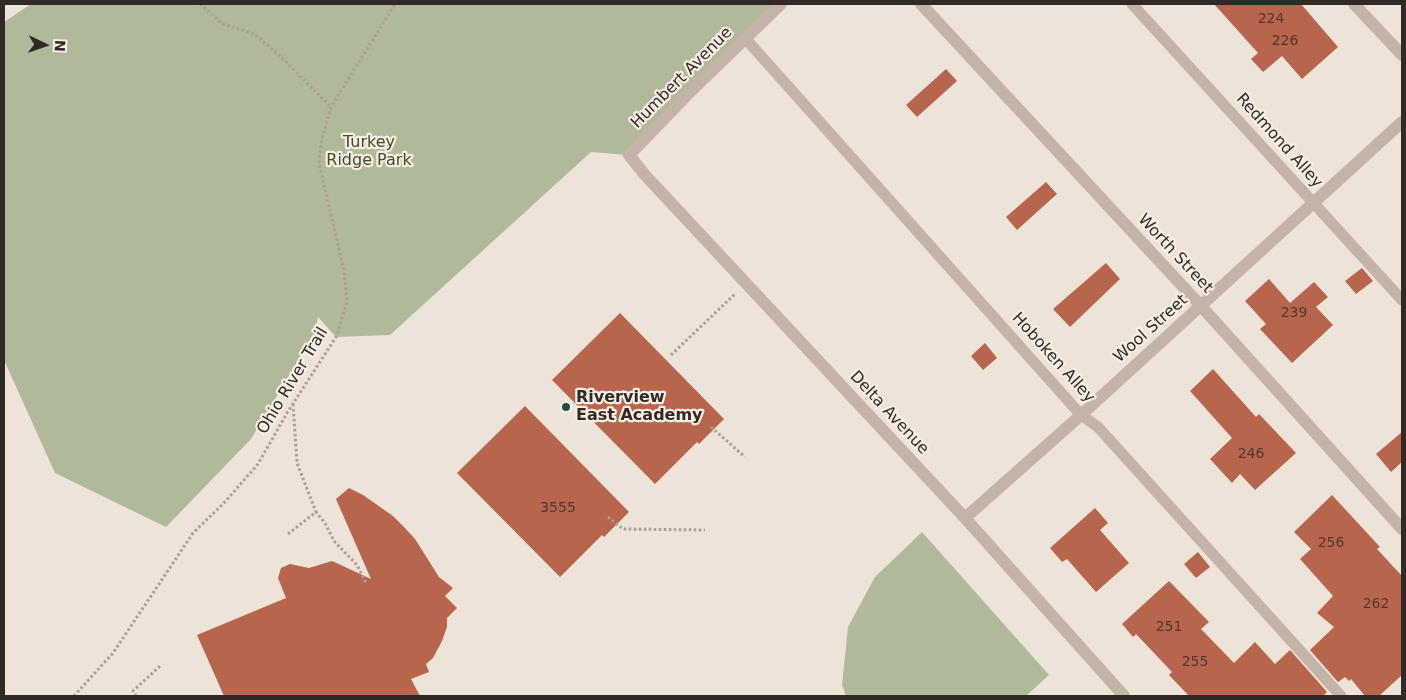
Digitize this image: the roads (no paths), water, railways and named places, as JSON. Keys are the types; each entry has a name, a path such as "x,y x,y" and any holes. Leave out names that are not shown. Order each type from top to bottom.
{"street":[{"name":"Humbert Avenue","path":"629,155 781,4"},
{"name":"Worth Street","path":"921,4 1201,306 1402,529"},
{"path":"1354,4 1402,55"},
{"name":"Wool Street","path":"966,518 1082,415 1402,122"},
{"name":"Delta Avenue","path":"629,155 645,175 746,284 966,518 1124,696"}],"lane":[{"name":"Redmond Alley","path":"1132,4 1402,300"},
{"name":"Hoboken Alley","path":"745,38 1082,415 1098,427 1341,696"}],"place":[{"name":"Riverview East Academy","path":"566,407"}],"park label":[{"name":"Turkey Ridge Park","path":"369,152"}]}
